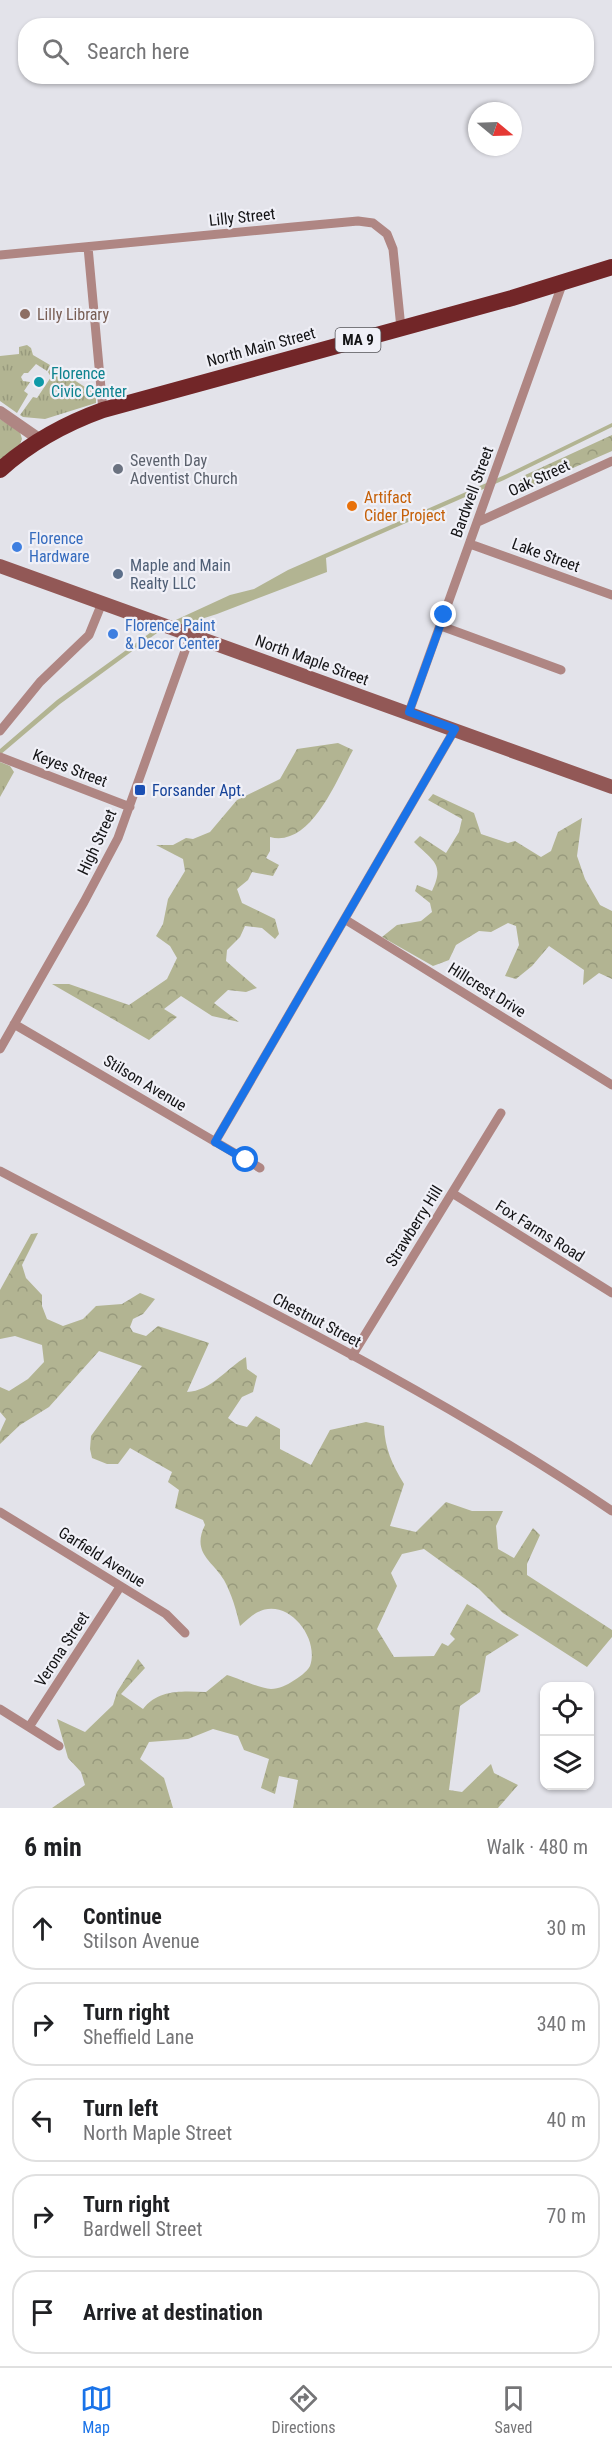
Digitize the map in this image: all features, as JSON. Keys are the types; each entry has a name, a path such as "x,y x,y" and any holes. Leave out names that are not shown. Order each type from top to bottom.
{"highway":[{"name":"North Main Street","path":"0,470 39,439 70,422 103,410 612,267"}],"main road":[{"name":"North Maple Street","path":"0,566 612,787"}],"street":[{"name":"Lilly Street","path":"0,255 347,222 374,223 387,234 393,249 401,328"},
{"path":"88,248 103,410"},
{"name":"Bardwell Street","path":"409,712 563,282"},
{"path":"0,412 39,439"},
{"name":"Oak Street","path":"478,522 612,461"},
{"name":"Lake Street","path":"470,544 612,595"},
{"path":"0,731 47,675 89,635 102,603"},
{"path":"441,626 561,670"},
{"name":"High Street","path":"0,1049 105,864 130,807 191,634"},
{"path":"215,1142 455,729"},
{"name":"Keyes Street","path":"0,757 130,807"},
{"name":"Hillcrest Drive","path":"346,920 612,1085"},
{"name":"Stilson Avenue","path":"14,1024 260,1168"},
{"name":"Strawberry Hill","path":"352,1356 501,1113"},
{"name":"Chestnut Street","path":"0,1172 352,1356 520,1451 612,1511"},
{"name":"Fox Farms Road","path":"452,1193 612,1293"},
{"name":"Garfield Avenue","path":"0,1512 166,1614 185,1633"},
{"name":"Verona Street","path":"29,1727 120,1587"},
{"path":"0,1709 59,1746"}],"green space":[{"path":"27,345 31,348 33,355 50,365 47,371 36,364 21,377 23,381 30,382 24,391 28,394 17,413 0,401 0,356 19,354 19,347"},
{"path":"52,366 96,394 96,403 45,419 23,417 20,415 33,397 37,398 51,377 48,372"},
{"path":"0,419 20,432 22,439 20,444 0,460"},
{"path":"612,423 612,427 504,480 326,558 327,572 217,614 157,633 60,704 0,755 0,749 57,700 154,630 230,595 254,589 288,570 507,474"},
{"path":"612,435 612,451 511,495 523,476"},
{"path":"338,743 353,750 321,808 298,832 285,838 270,837 270,851 266,858 279,865 273,876 252,872 248,880 237,889 242,903 275,919 279,934 275,939 262,928 245,926 240,937 227,950 226,961 257,988 246,992 228,990 214,1003 239,1022 212,1016 181,996 164,1009 177,1017 149,1040 52,984 69,984 129,1005 167,979 177,958 170,946 156,936 163,924 168,899 185,871 183,859 156,845 173,845 186,838 193,839 210,832 237,800 280,779 297,749"},
{"path":"0,762 10,766 14,772 0,797"},
{"path":"433,794 474,813 481,834 508,843 515,841 541,857 551,851 558,832 582,818 577,856 585,879 600,905 612,911 612,979 599,973 583,985 584,970 549,946 532,966 516,979 505,976 519,945 516,926 508,923 491,932 479,931 456,945 449,960 433,966 382,937 397,925 421,921 432,912 430,903 415,891 417,885 432,891 436,882 437,869 431,859 414,842 420,836 446,853 459,832 462,819 428,800"},
{"path":"38,1233 22,1265 26,1278 42,1295 42,1306 47,1319 63,1326 83,1319 96,1306 122,1304 140,1293 155,1299 143,1314 133,1319 130,1327 133,1332 146,1336 158,1326 209,1343 187,1392 204,1388 246,1357 247,1369 257,1376 253,1392 242,1397 228,1418 236,1424 247,1427 256,1416 280,1429 280,1449 311,1465 330,1430 366,1422 384,1426 390,1456 404,1484 390,1526 416,1532 446,1502 472,1511 503,1511 496,1526 498,1549 514,1558 533,1528 540,1535 527,1564 527,1575 612,1630 612,1637 587,1667 503,1613 479,1589 424,1549 402,1554 391,1573 397,1586 377,1629 394,1657 434,1656 442,1643 448,1646 455,1639 450,1634 467,1604 519,1635 486,1656 480,1692 460,1706 449,1790 462,1792 491,1764 494,1773 518,1785 498,1808 293,1808 298,1780 279,1776 275,1794 261,1788 269,1759 244,1750 238,1736 213,1729 188,1739 149,1742 140,1759 164,1778 173,1808 52,1808 85,1785 81,1772 68,1758 57,1719 85,1732 113,1705 117,1692 138,1659 145,1668 121,1694 143,1709 149,1702 163,1695 180,1692 206,1692 227,1675 266,1688 280,1688 307,1670 312,1655 306,1633 299,1623 280,1610 269,1609 258,1612 240,1626 234,1602 224,1580 202,1550 201,1535 205,1525 203,1520 175,1508 179,1490 168,1482 172,1472 130,1448 118,1464 107,1464 92,1458 91,1436 142,1366 99,1351 49,1407 20,1425 0,1444 0,1432 6,1419 0,1412 0,1387 9,1391 28,1379 44,1362 42,1345 15,1336 0,1339 0,1290 31,1234"}],"place":[{"name":"Lilly Library","path":"25,314"},
{"name":"Florence Civic Center","path":"39,382"},
{"name":"Seventh Day Adventist Church","path":"118,469"},
{"name":"Artifact Cider Project","path":"352,506"},
{"name":"Florence Hardware","path":"17,547"},
{"name":"Maple and Main Realty LLC","path":"118,574"},
{"name":"Florence Paint & Decor Center","path":"113,634"},
{"name":"Forsander Apt.","path":"140,790"}],"route":[{"path":"246,1160 215,1142 455,729 409,712 444,615"}]}
